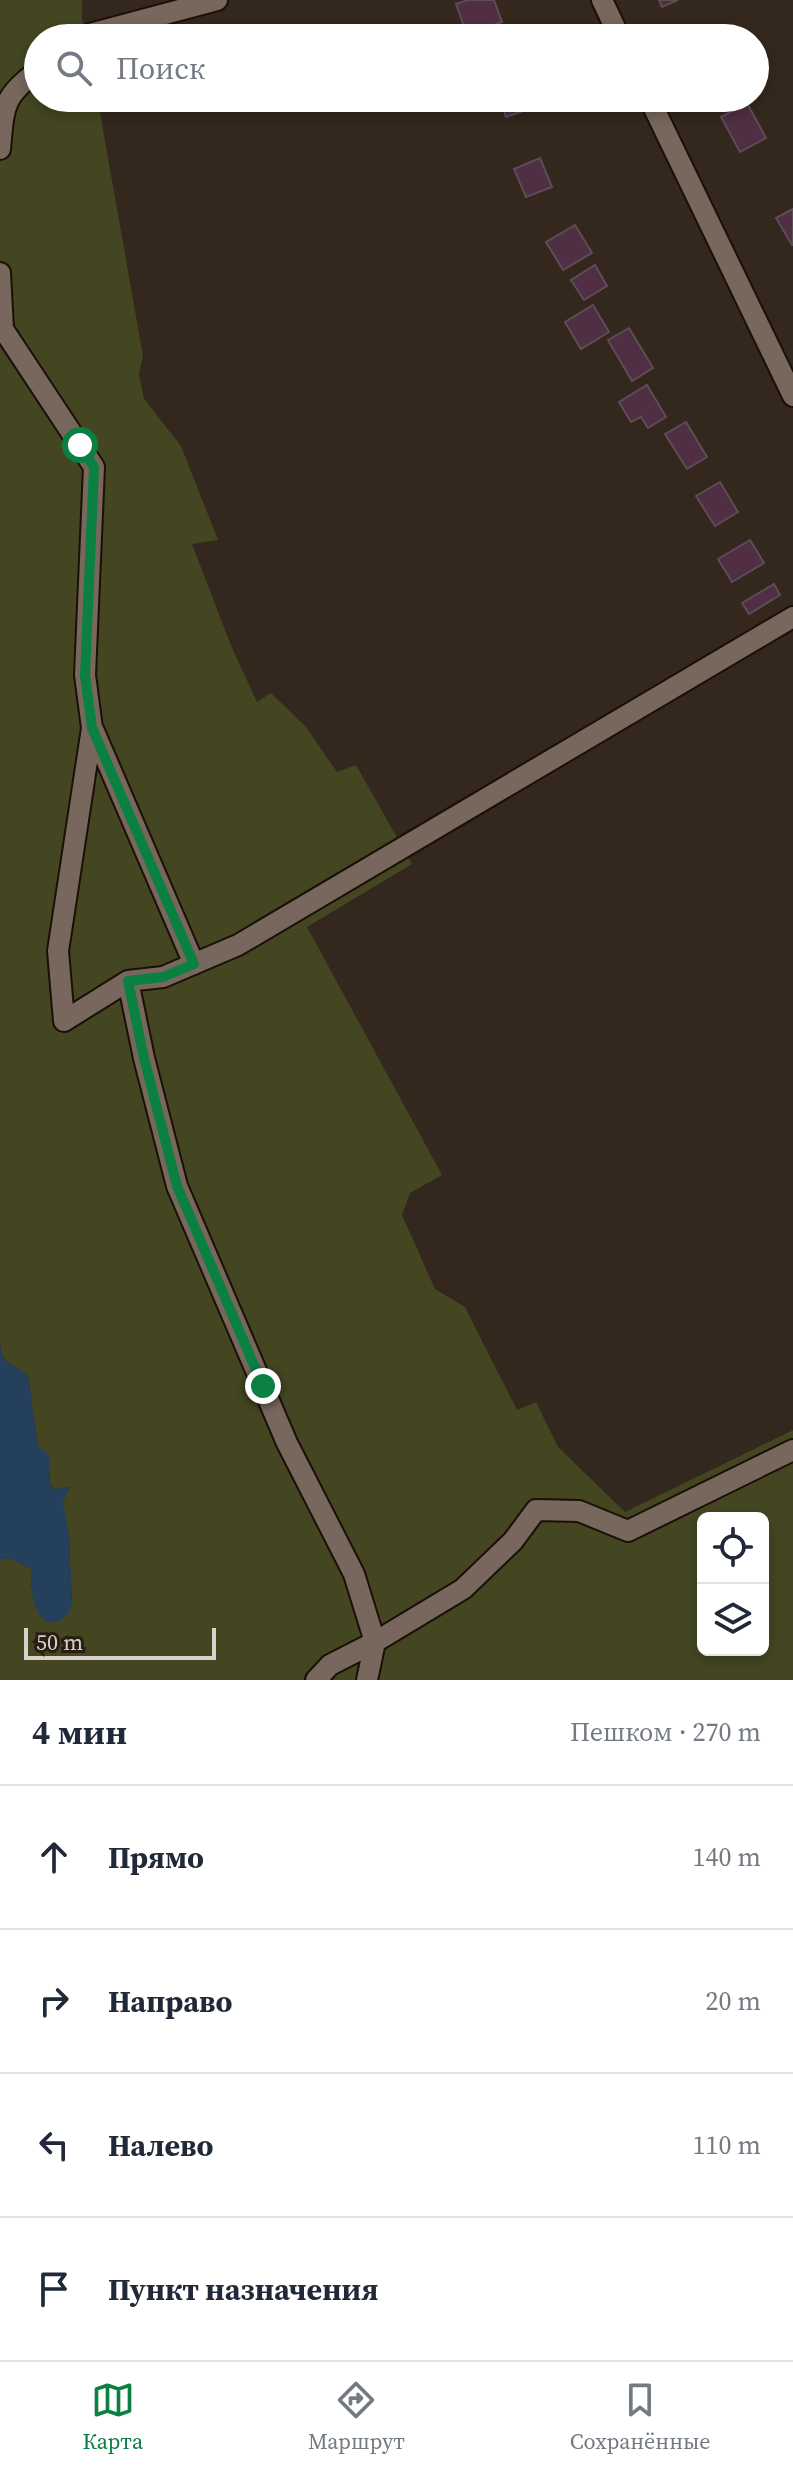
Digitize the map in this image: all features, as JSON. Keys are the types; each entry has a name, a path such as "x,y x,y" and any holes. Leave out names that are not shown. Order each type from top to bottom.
{"street":[{"path":"127,24 217,0"},
{"path":"602,0 613,24"},
{"path":"0,149 5,105 24,81"},
{"path":"656,112 793,396"},
{"path":"0,273 3,329 94,467 85,675 92,728 194,964"},
{"path":"92,728 58,951 64,1021 128,981 163,977 238,945 793,617"},
{"path":"128,981 177,1186 287,1443 354,1574 375,1642 367,1680"},
{"path":"316,1680 330,1665 463,1589 513,1541 536,1510 579,1511 628,1531 793,1450"}],"green space":[{"path":"0,0 82,0 83,24 24,24 24,112 100,112 143,356 139,374 144,399 181,446 218,540 192,544 232,648 257,702 271,693 306,727 337,772 356,765 412,864 307,927 442,1175 410,1193 402,1215 435,1289 465,1307 517,1410 536,1402 558,1447 625,1512 793,1430 793,1680 0,1680 0,1559 9,1558 31,1569 31,1585 40,1616 72,1604 69,1535 63,1511 69,1487 54,1489 49,1482 48,1463 38,1446 28,1376 3,1357 0,1344"}],"water":[{"path":"0,1344 6,1361 28,1376 38,1446 50,1457 49,1482 54,1489 70,1487 63,1502 69,1535 72,1604 63,1619 53,1623 43,1619 36,1609 31,1569 9,1558 0,1559"}],"building":[{"path":"468,0 494,0 502,22 463,24 456,4"},
{"path":"659,0 678,0 662,7"},
{"path":"504,112 520,112 506,117"},
{"path":"730,112 752,112 766,138 740,152 721,117"},
{"path":"540,158 552,187 526,197 514,169"},
{"path":"793,209 793,245 792,245 776,218"},
{"path":"575,225 592,253 563,270 546,242"},
{"path":"595,265 607,286 584,300 571,280"},
{"path":"593,305 609,332 581,349 565,322"},
{"path":"629,328 653,368 632,381 608,340"},
{"path":"647,385 666,417 648,428 641,417 631,422 619,402"},
{"path":"686,422 707,457 687,469 665,434"},
{"path":"720,482 738,512 715,526 696,496"},
{"path":"750,540 764,563 732,582 718,559"},
{"path":"774,584 780,595 749,614 742,603"}],"route":[{"path":"80,445 94,467 85,675 92,728 194,964 163,977 128,981 177,1186 263,1386"}]}
